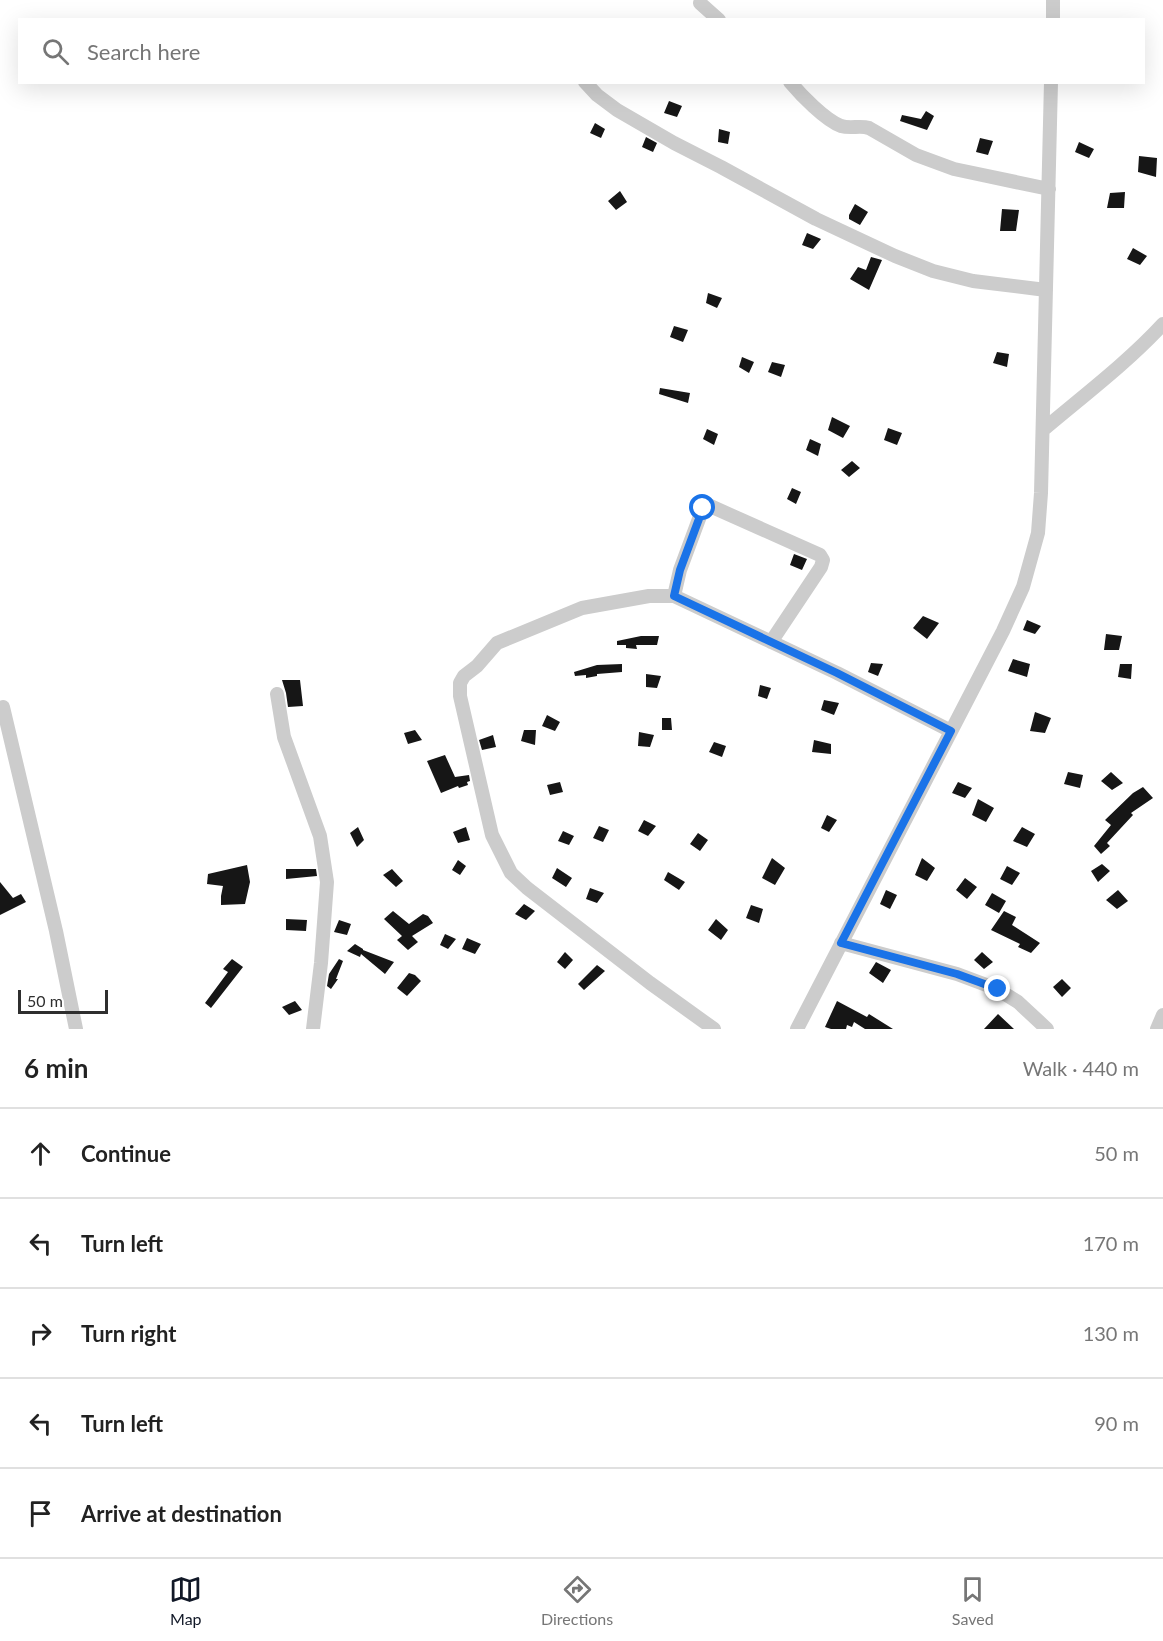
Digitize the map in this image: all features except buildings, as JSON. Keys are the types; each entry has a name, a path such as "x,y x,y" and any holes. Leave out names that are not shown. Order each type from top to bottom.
{"street":[{"path":"1053,0 1053,18"},
{"path":"700,3 717,18"},
{"path":"587,84 617,110 674,143 816,219 895,256 933,271 973,281 1046,290"},
{"path":"792,84 810,103 842,126 869,128 916,155 954,169 1049,189"},
{"path":"797,1029 1003,631 1023,587 1038,533 1043,430 1051,84"},
{"path":"1043,430 1157,340 1163,324"},
{"path":"674,596 680,570 703,508 708,505 820,555 823,560 821,567 771,642"},
{"path":"714,1029 650,983 527,888 511,873 492,835 460,696 460,683 464,676 477,666 498,643 582,608 648,596 674,596 837,673 951,731"},
{"path":"277,694 284,737 320,836 327,882 321,963 312,1029"},
{"path":"3,707 56,931 76,1029"},
{"path":"841,943 957,974 998,989 1018,1002 1047,1029"},
{"path":"1157,1029 1163,1015"}],"route":[{"path":"703,508 680,570 674,596 837,673 951,731 841,943 957,974 998,989"}]}
